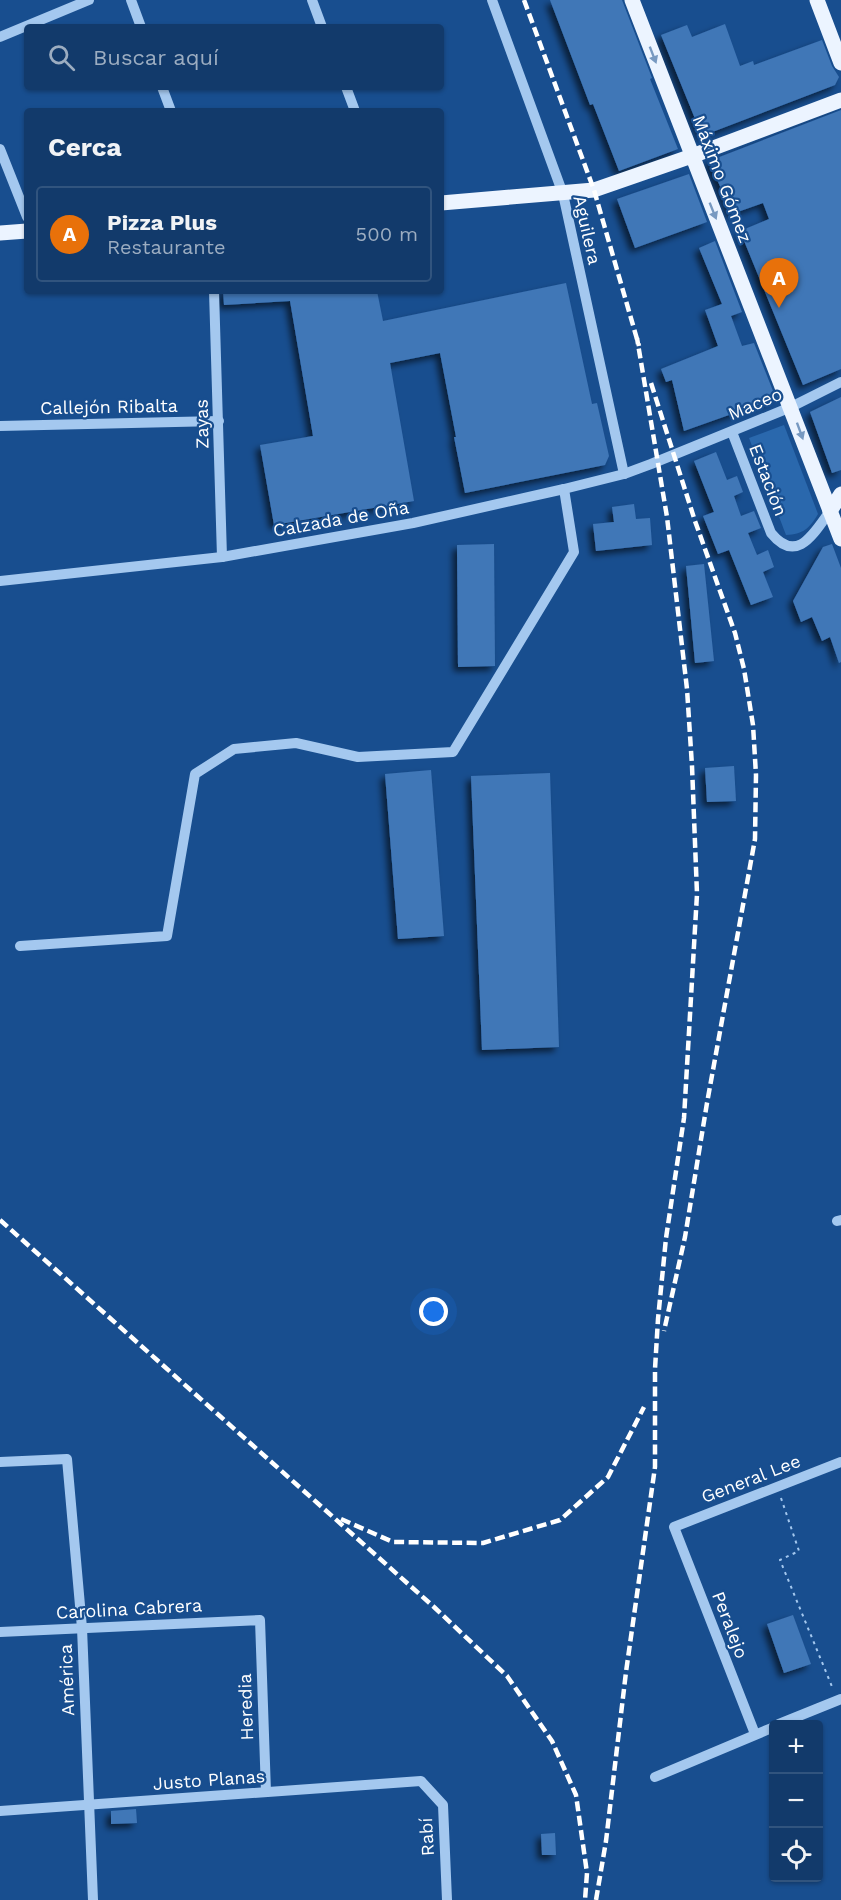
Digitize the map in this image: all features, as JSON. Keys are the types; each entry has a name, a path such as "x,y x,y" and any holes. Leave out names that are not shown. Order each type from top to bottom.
{"main road":[{"name":"Máximo Gómez","path":"633,0 840,536"},
{"path":"817,0 841,63"},
{"path":"444,203 594,190 692,156 841,99"},
{"path":"0,233 24,231"},
{"path":"823,495 841,487"},
{"path":"830,512 841,494"}],"street":[{"path":"31,24 89,0"},
{"path":"131,0 140,24"},
{"path":"312,0 321,24"},
{"name":"Aguilera","path":"492,0 563,194 624,474"},
{"path":"0,37 24,27"},
{"path":"163,90 170,108"},
{"path":"347,90 354,108"},
{"path":"0,149 24,209"},
{"name":"Zayas","path":"214,294 222,557"},
{"name":"Maceo","path":"681,453 791,407 841,382"},
{"name":"Callejón Ribalta","path":"0,426 219,421"},
{"name":"Estación","path":"732,432 771,533 780,543 791,547 803,544 812,536"},
{"name":"Calzada de Oña","path":"0,581 222,557 413,523 624,474 681,453"},
{"path":"20,946 167,936 195,774 234,749 296,743 358,757 453,752 574,552 564,489"},
{"path":"812,536 830,512"},
{"path":"812,536 829,531 840,536"},
{"name":"América","path":"0,1462 67,1459 82,1628 93,1900"},
{"path":"839,1463 841,1476"},
{"name":"General Lee","path":"674,1527 839,1463"},
{"name":"Peralejo","path":"674,1527 755,1734"},
{"name":"Carolina Cabrera","path":"0,1632 260,1620"},
{"name":"Heredia","path":"260,1620 266,1792"},
{"path":"791,1720 839,1699"},
{"path":"655,1777 769,1729"},
{"name":"Justo Planas","path":"0,1811 421,1781"},
{"name":"Rabí","path":"421,1781 442,1805 447,1900"}],"path":[{"path":"777,1486 799,1551 780,1560 839,1699"}],"shaded area":[{"path":"784,425 818,514 805,530 786,535 749,438"}],"building":[{"path":"550,0 622,0 678,149 619,171 593,104 590,105"},
{"path":"725,24 740,66 753,61 754,65 822,40 839,77 835,85 702,136 661,35 687,25 692,37"},
{"path":"841,110 841,369 803,385 740,231 769,219 763,203 732,214 709,161"},
{"path":"689,174 707,222 635,248 617,199"},
{"path":"715,241 742,312 731,316 742,346 754,343 775,396 774,399 684,431 672,380 666,382 661,369 718,346 705,310 722,304 699,248"},
{"path":"566,283 592,404 597,403 609,456 605,465 465,493 440,353 390,363 414,501 274,525 260,445 313,436 290,301 224,305 223,294 378,294 383,321"},
{"path":"841,397 841,470 832,473 810,412"},
{"path":"716,452 727,480 737,476 743,492 734,496 741,516 754,511 761,528 748,533 757,555 768,550 774,567 763,572 773,597 751,605 729,550 718,554 703,516 714,512 694,461"},
{"path":"634,504 636,519 650,518 652,545 596,551 593,524 614,522 612,507"},
{"path":"494,544 495,666 458,667 457,545"},
{"path":"832,544 841,568 841,662 839,663 830,637 822,641 812,617 801,622 793,601 823,547"},
{"path":"704,564 714,661 695,663 686,566"},
{"path":"734,766 736,801 707,802 705,768"},
{"path":"431,770 444,936 398,939 385,774"},
{"path":"550,773 559,1047 482,1050 471,776"},
{"path":"793,1615 811,1664 784,1673 767,1624"},
{"path":"136,1809 137,1823 111,1824 111,1811"},
{"path":"555,1833 556,1855 542,1855 541,1834"}],"railway":[{"path":"524,0 594,190 639,346"},
{"path":"596,1900 606,1841 626,1672 655,1467 655,1369 658,1319 666,1238 684,1118 697,894 687,689 667,517 637,338"},
{"path":"651,383 695,521 735,633 744,669 753,725 756,775 755,839 685,1237 664,1331"},
{"path":"0,1220 434,1607 507,1676 552,1741 576,1795 587,1873 585,1900"},
{"path":"341,1519 393,1542 483,1543 560,1520 608,1477 644,1407"}],"place":[{"name":"Pizza Plus","path":"779,308"}]}
